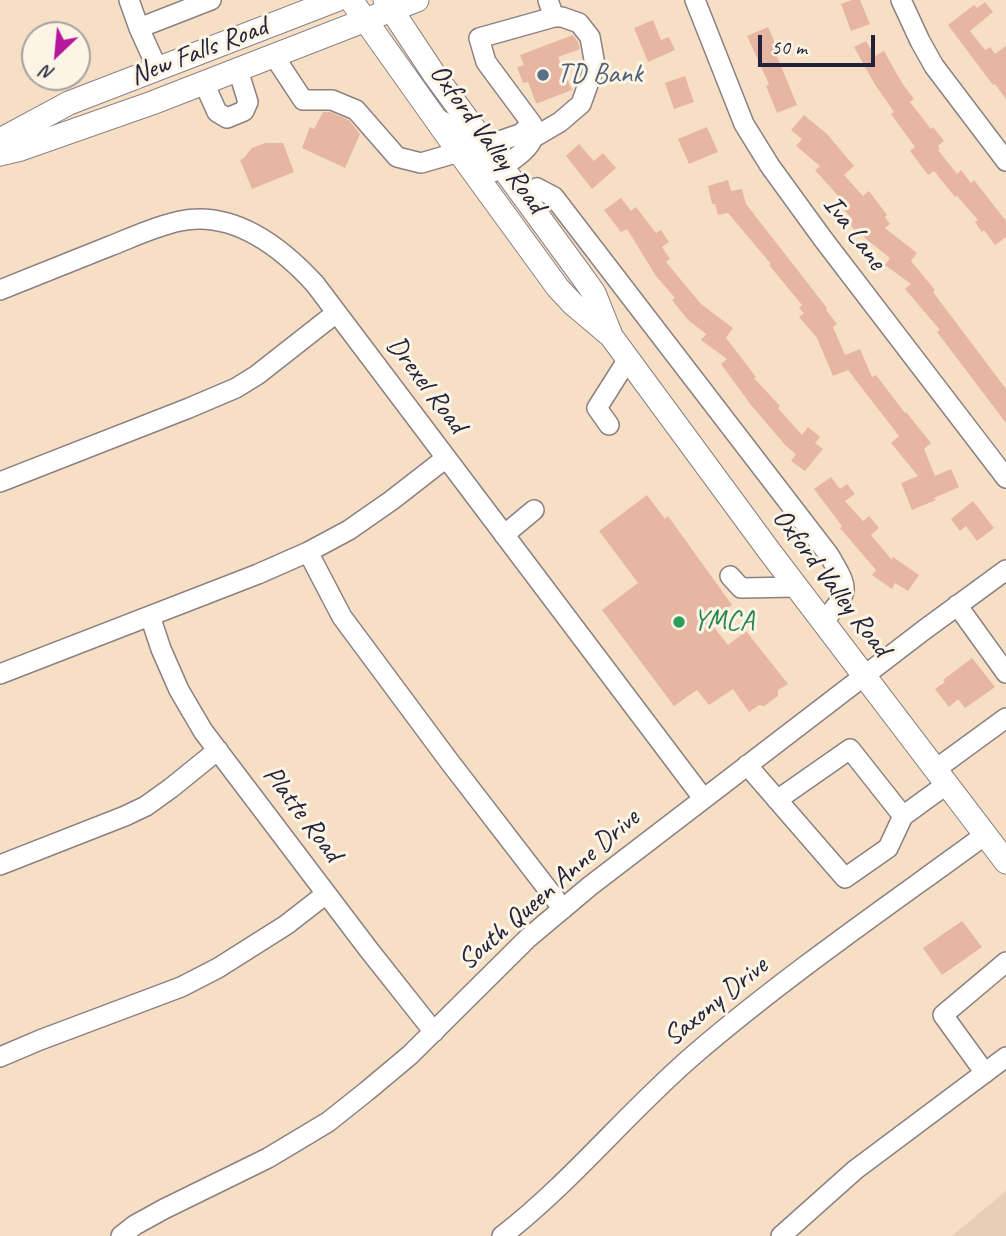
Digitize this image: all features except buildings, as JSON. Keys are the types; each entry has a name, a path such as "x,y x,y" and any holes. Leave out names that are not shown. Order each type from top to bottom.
{"main road":[{"name":"New Falls Road","path":"0,140 69,103 336,0"},
{"name":"Oxford Valley Road","path":"351,0 558,288 611,336 796,587 1006,862"},
{"name":"New Falls Road","path":"0,154 73,131 205,83 366,20 388,5 417,0"},
{"name":"Oxford Valley Road","path":"388,5 434,74 594,293 611,336"}],"street":[{"path":"129,0 158,70"},
{"path":"139,28 211,0"},
{"name":"Iva Lane","path":"695,0 744,124 770,166 1006,478"},
{"path":"901,0 919,41 934,65 1006,161"},
{"path":"434,117 457,130 488,170 493,172 501,167 531,142 532,131 486,62 479,38 551,8 562,17 579,23 590,37 595,65 581,104 559,122 532,131 520,134 488,145"},
{"path":"274,55 303,100 332,100 356,110 397,157 421,163 458,152"},
{"path":"205,83 217,111 227,118 244,111 248,102 238,70"},
{"path":"524,199 537,188 554,197 829,555 844,582 844,590 843,599 823,622"},
{"name":"Drexel Road","path":"0,290 152,229 182,220 204,219 229,223 259,236 284,254 315,284 703,798"},
{"path":"0,482 236,388 257,375 336,313"},
{"path":"609,425 597,408 628,359"},
{"path":"0,674 308,552 349,530 446,458"},
{"path":"504,535 534,510"},
{"path":"308,552 342,617 563,909"},
{"name":"South Queen Anne Drive","path":"121,1236 164,1209 268,1158 316,1130 368,1091 434,1032 528,939 599,878 1006,570"},
{"path":"735,582 796,587"},
{"path":"957,606 1006,673"},
{"name":"Platte Road","path":"150,616 179,690 203,730 434,1032"},
{"path":"747,765 845,878 888,848 902,816 1006,718"},
{"path":"777,800 850,749 902,816"},
{"path":"0,865 146,806 218,750"},
{"name":"Saxony Drive","path":"502,1236 548,1197 694,1054 805,967 985,835"},
{"path":"0,1057 181,987 218,968 285,925 326,894"},
{"path":"781,1236 855,1170 999,1066 943,1015 1006,962"}],"shaded area":[{"path":"1006,1191 1006,1236 952,1236"}],"place":[{"name":"TD Bank","path":"543,75"},
{"name":"YMCA","path":"679,622"}]}
